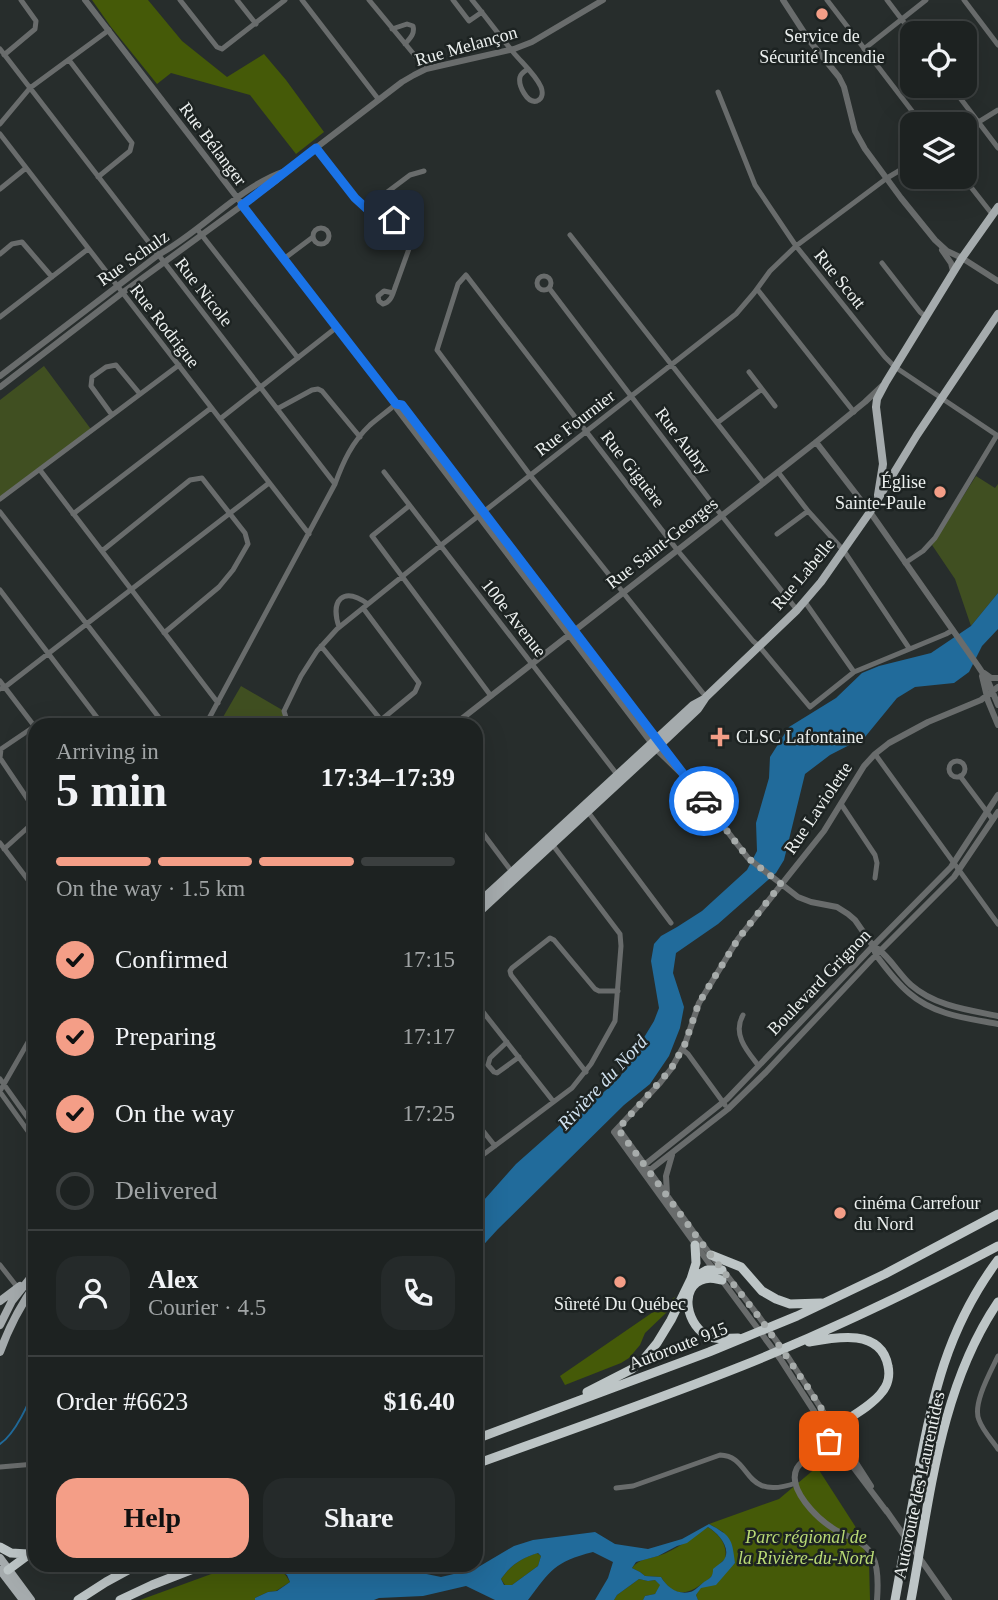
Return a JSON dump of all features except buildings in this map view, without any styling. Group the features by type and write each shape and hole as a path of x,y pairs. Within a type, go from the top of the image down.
{"highway":[{"name":"Autoroute 915","path":"483,1436 747,1337 826,1303 998,1214"},
{"path":"541,1415 640,1363 668,1325 691,1279 696,1260 695,1245"},
{"path":"483,1462 793,1345 900,1296 998,1246"},
{"path":"711,1255 741,1267 762,1291 780,1301 797,1304 826,1303"},
{"name":"Autoroute des Laurentides","path":"895,1600 926,1426 939,1377 962,1318 998,1260"},
{"path":"691,1279 702,1272 718,1270"},
{"path":"722,1280 706,1278 694,1286 688,1303 691,1319 699,1330 712,1337 747,1337"},
{"name":"Autoroute des Laurentides","path":"911,1600 948,1410 970,1352 998,1302"},
{"path":"793,1345 832,1337 855,1337 873,1344 885,1357 888,1376 883,1392 833,1434"},
{"path":"0,1547 11,1553 28,1552"},
{"path":"3,1572 28,1554"},
{"path":"79,1600 124,1572"},
{"path":"120,1600 185,1572"}],"main road":[{"name":"Rue Saint-Georges","path":"877,501 883,464 877,399 961,258 995,211"},
{"name":"Rue Labelle","path":"514,875 619,777 698,709 706,697 805,602 844,551 916,435 998,314"},
{"path":"881,452 892,463 901,459"},
{"path":"483,899 514,875"},
{"path":"483,908 514,875"},
{"path":"0,1301 28,1279"},
{"path":"0,1325 12,1301 28,1281"},
{"path":"0,1352 9,1326 28,1294"},
{"path":"0,1558 3,1572 23,1600"},
{"path":"3,1572 31,1600"}],"street":[{"path":"2,52 35,29 36,21 21,0"},
{"name":"Rue Bélanger","path":"85,0 285,258 396,404 397,409 449,472 657,744 748,858 804,900 843,911 855,920 873,946"},
{"path":"180,0 217,47 222,49 285,0"},
{"path":"237,0 256,23"},
{"path":"302,0 379,100"},
{"path":"369,0 426,69"},
{"path":"453,0 469,21 482,12"},
{"path":"472,0 527,69 542,90 539,100 534,102 521,87 520,77 527,69"},
{"name":"Rue Melançon","path":"240,201 276,180 402,82 426,69 532,42 603,0"},
{"path":"783,0 844,86 851,122 865,149 935,240 951,263 953,271"},
{"path":"789,0 799,24"},
{"path":"827,0 913,112"},
{"path":"887,0 902,19"},
{"path":"864,49 926,0"},
{"path":"964,0 998,45"},
{"path":"392,29 407,24 412,26 412,37 405,44"},
{"path":"0,124 30,88 109,30"},
{"name":"Rue Nicole","path":"2,52 335,484"},
{"path":"69,60 132,143 130,151 99,177"},
{"name":"Rue Scott","path":"718,92 755,185 796,246 884,357 997,436"},
{"path":"960,98 998,148"},
{"path":"979,122 998,110"},
{"name":"Rue Rodrigue","path":"0,134 309,534"},
{"path":"316,148 366,208 413,227 415,232 393,293"},
{"path":"0,189 26,168"},
{"name":"Rue Fournier","path":"286,718 284,711 301,676 321,646 339,627 736,314 770,271 796,246 900,170"},
{"path":"366,208 410,174 424,171"},
{"path":"974,189 995,211"},
{"name":"Rue Schulz","path":"0,387 240,201"},
{"path":"199,233 298,358"},
{"name":"Rue Schulz","path":"0,376 158,255 199,233"},
{"path":"570,235 764,484"},
{"path":"285,258 313,237"},
{"path":"935,240 947,251 998,281"},
{"path":"0,254 12,244 22,242 52,277"},
{"path":"0,317 88,249"},
{"path":"882,263 926,317"},
{"name":"Rue Giguère","path":"530,475 437,350 458,284 466,275 678,551 810,707 854,672"},
{"name":"Rue Aubry","path":"549,288 797,610"},
{"path":"757,289 854,411"},
{"path":"220,419 337,327"},
{"path":"34,350 39,357"},
{"path":"113,415 91,386 92,377 106,367 116,365 140,394"},
{"path":"0,499 178,365"},
{"path":"749,372 775,406"},
{"name":"Rue Saint-Georges","path":"463,718 764,484 886,382"},
{"path":"277,409 318,389 360,436"},
{"path":"717,423 762,389"},
{"path":"209,718 309,534 347,456 369,426 396,404"},
{"path":"73,514 211,408"},
{"path":"905,563 923,551 935,538 997,436"},
{"path":"816,442 870,512 958,637 979,668 998,705"},
{"path":"40,470 218,703"},
{"name":"100e Avenue","path":"384,472 619,777"},
{"path":"778,472 844,551 909,648"},
{"path":"530,475 706,697"},
{"path":"102,551 190,481 202,478 245,533 248,544 233,570 219,587 164,633"},
{"path":"2,688 269,483"},
{"path":"410,506 372,536 491,696"},
{"path":"778,534 808,511"},
{"path":"0,512 159,718"},
{"path":"0,590 97,718"},
{"path":"339,627 335,615 341,598 349,595 368,604"},
{"path":"805,602 854,672 953,630"},
{"path":"363,608 419,683 415,692 383,718"},
{"path":"321,646 379,718"},
{"path":"979,668 991,678 998,678"},
{"path":"0,681 2,688 28,718"},
{"path":"992,691 998,725"},
{"name":"Rue Laviolette","path":"644,1170 616,1130 665,1078 682,1049 703,996 738,939 824,831 859,773 875,754 912,730 969,706 992,691"},
{"path":"28,731 1,750 0,758 28,800"},
{"path":"875,754 998,924"},
{"path":"960,776 993,820"},
{"name":"Boulevard Grignon","path":"644,1170 723,1102 954,862 998,795"},
{"path":"841,804 875,855 875,878"},
{"path":"586,809 671,923"},
{"name":"Boulevard Grignon","path":"644,1170 672,1155 729,1109 791,1047 960,870 998,812"},
{"path":"4,849 28,827"},
{"path":"483,833 514,875"},
{"path":"483,1155 572,1088 586,1072 615,1021 620,934 550,842"},
{"path":"0,843 28,880"},
{"path":"586,1072 510,971 551,938 595,989 618,991"},
{"path":"873,946 906,990 926,1005 952,1016 998,1024"},
{"path":"878,953 909,984 939,1003 998,1016"},
{"path":"483,1012 554,1101"},
{"path":"743,1016 740,1021 740,1036 758,1065"},
{"path":"28,1041 2,1082 0,1092 28,1131"},
{"path":"507,1042 490,1058 488,1065 497,1073 519,1057"},
{"path":"682,1049 729,1109"},
{"path":"2,1082 28,1118"},
{"path":"483,1131 495,1146"},
{"path":"667,1194 666,1176 672,1155"},
{"path":"644,1170 667,1194 711,1255 722,1280 758,1322"},
{"path":"644,1170 695,1245 758,1322 949,1600"},
{"path":"0,1265 18,1288"},
{"path":"998,1356 979,1402 977,1415 998,1449"},
{"path":"833,1434 816,1443 809,1456 798,1466 796,1483 800,1496 820,1520 866,1546 871,1553 876,1570 877,1600"},
{"path":"616,1488 633,1486 720,1455 730,1456 758,1485 782,1488 796,1483"},
{"path":"0,1467 28,1465"}],"green space":[{"path":"92,0 148,0 182,41 227,77 264,54 324,132 296,154 250,95 171,73 157,84"},
{"path":"44,366 93,432 0,501 0,400"},
{"path":"976,476 995,488 998,484 998,593 971,626 955,579 932,545"},
{"path":"241,686 284,711 286,718 222,718"},
{"path":"675,1297 667,1312 645,1333 640,1345 629,1358 565,1385 560,1376"},
{"name":"Parc régional de la Rivière-du-Nord","path":"817,1467 855,1526 869,1562 870,1600 698,1600 696,1595 701,1587 735,1563 723,1532 709,1524 779,1499"},
{"path":"708,1527 722,1541 725,1559 711,1577 697,1587 685,1592 675,1591 661,1577 645,1576 632,1568 640,1561 672,1550"},
{"path":"537,1553 541,1556 538,1566 512,1585 505,1585 501,1579 508,1570"},
{"path":"217,1572 282,1572 290,1582 255,1600 140,1600"},
{"path":"639,1579 655,1580 661,1585 655,1594 645,1596 643,1600 614,1600 617,1595"}],"water":[{"name":"Rivière du Nord","path":"998,593 998,629 982,646 969,672 954,683 915,687 897,698 865,737 830,755 805,774 784,860 776,873 718,924 676,953 673,973 684,1007 680,1028 669,1056 650,1084 624,1105 483,1245 483,1201 516,1164 620,1077 654,1021 659,1008 651,961 654,944 661,936 702,911 747,870 757,851 756,823 769,778 770,757 789,727 836,698 862,673 931,653 971,626"},
{"path":"709,1524 729,1539 735,1563 716,1585 701,1588 696,1595 698,1600 643,1600 645,1596 655,1594 660,1585 655,1580 639,1579 614,1600 595,1600 608,1578 613,1562 593,1552 554,1568 528,1600 495,1600 466,1586 423,1596 374,1600 255,1600 290,1582 282,1572 417,1572 441,1577 462,1572 483,1572 483,1564 514,1546 533,1540 595,1532 615,1544 648,1549 682,1539","holes":["708,1527 723,1542 726,1556 713,1569 710,1578 690,1592 677,1591 669,1587 661,1577 645,1576 632,1568 636,1562 687,1543","538,1553 541,1556 538,1566 512,1585 504,1585 501,1579 513,1566"]}],"waterway":[{"path":"0,1444 16,1425 28,1404"}],"way so far":[{"path":"704,801 748,858 781,884 738,939 703,996 685,1044 671,1069 618,1129 788,1357 838,1435 829,1441"}],"place":[{"name":"Service de Sécurité Incendie","path":"822,14"},
{"name":"Église Sainte-Paule","path":"940,492"},
{"name":"CLSC Lafontaine","path":"720,737"},
{"name":"cinéma Carrefour du Nord","path":"840,1213"},
{"name":"Sûreté Du Québec","path":"620,1282"}],"route":[{"path":"394,220 366,208 355,198 316,148 242,205 396,404 402,405 704,801"}]}
